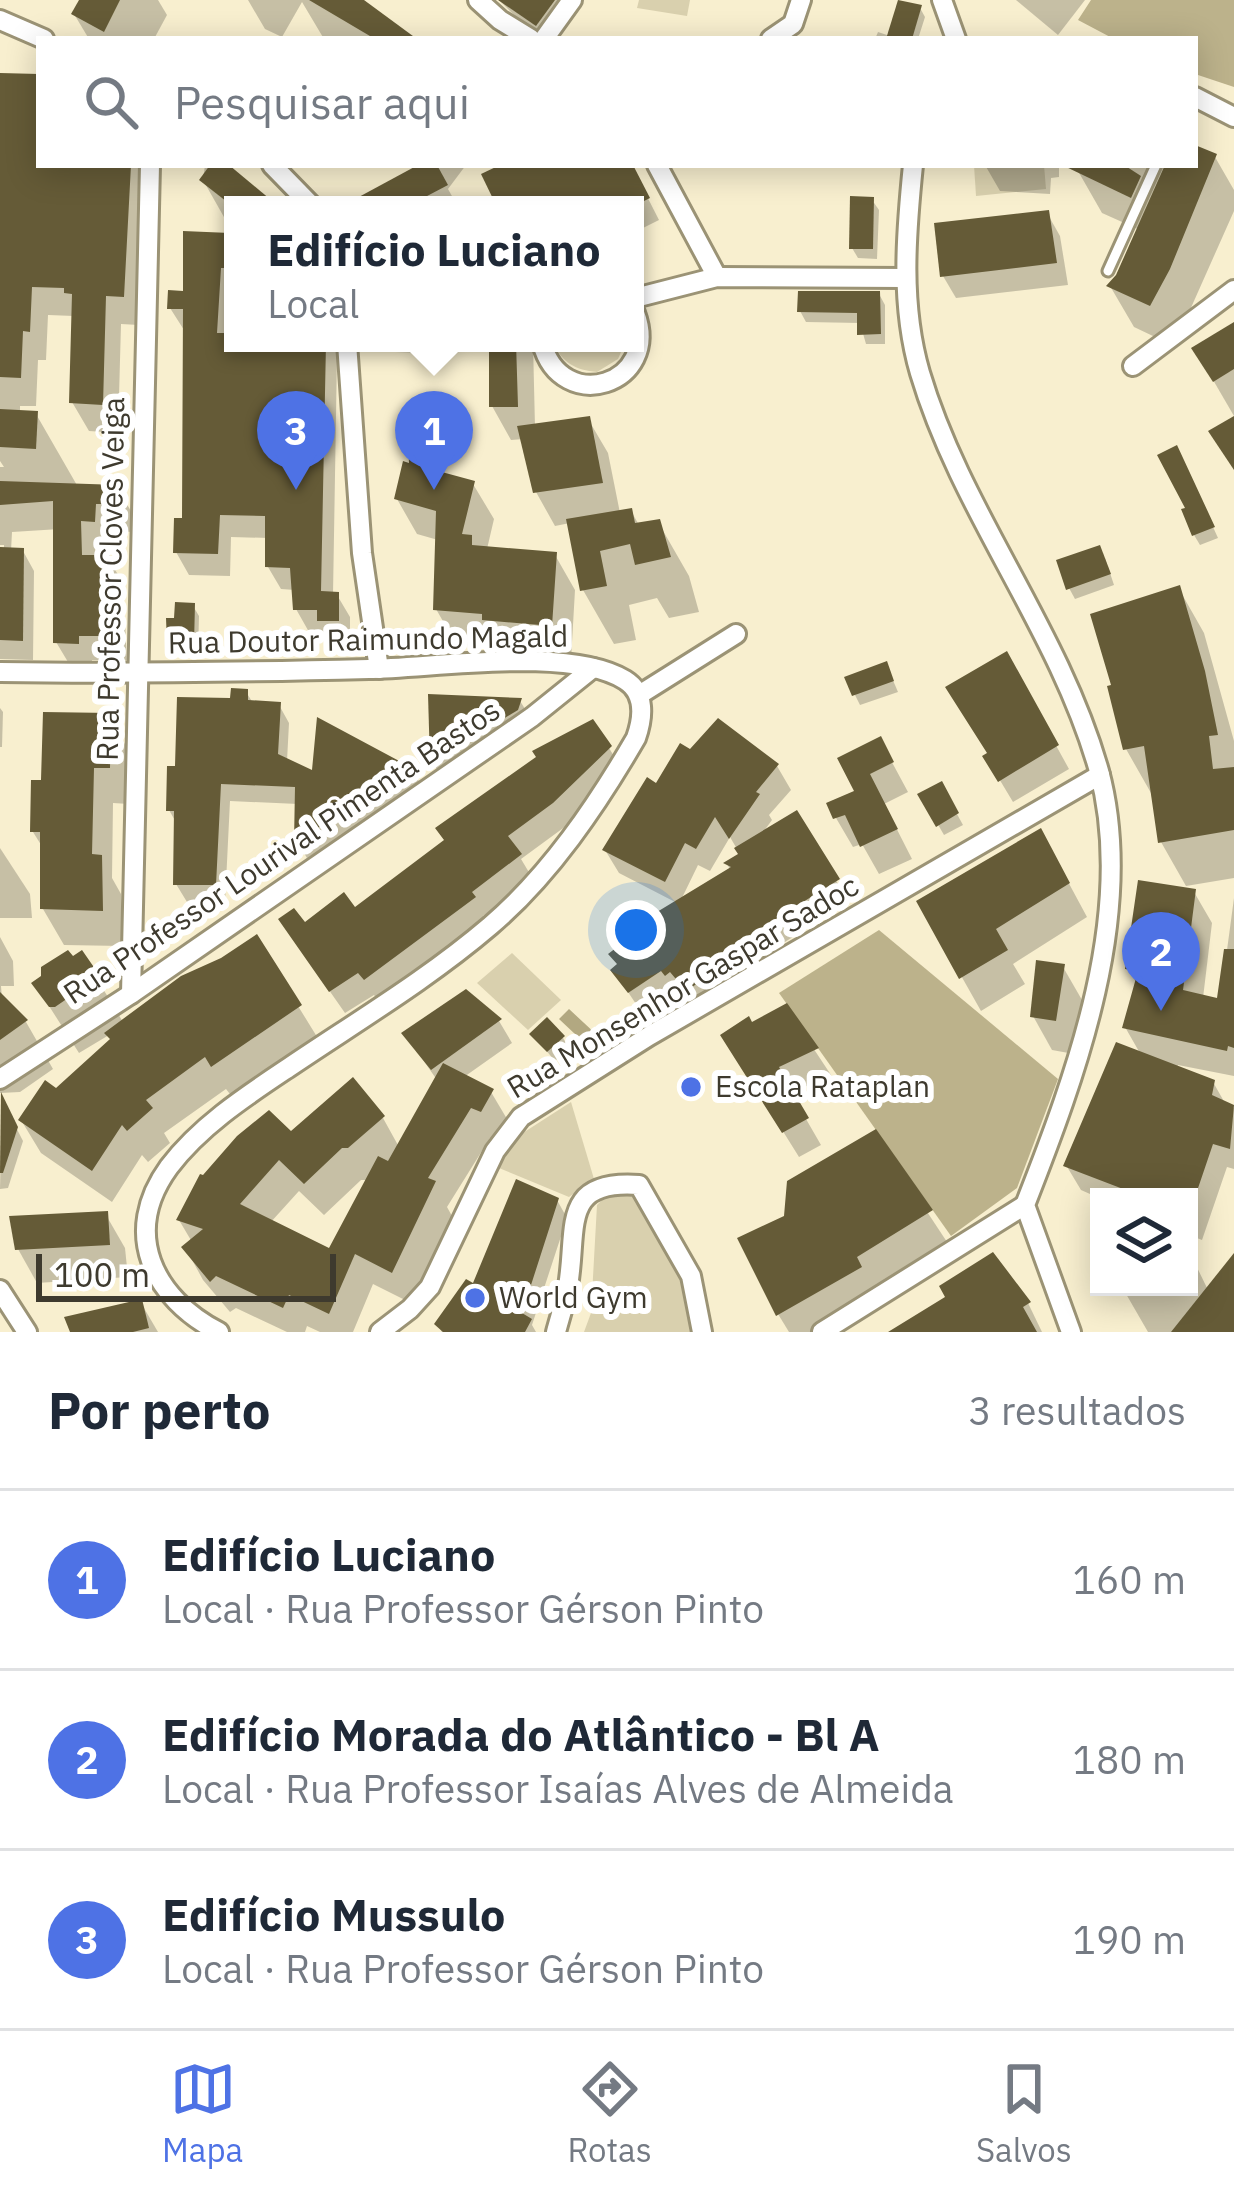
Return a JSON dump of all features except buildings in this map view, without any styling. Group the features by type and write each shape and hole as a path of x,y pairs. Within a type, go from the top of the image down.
{"street":[{"path":"478,0 526,36"},
{"path":"546,36 572,0"},
{"path":"776,36 794,25 801,0"},
{"path":"941,0 955,36"},
{"path":"0,20 37,36"},
{"path":"1198,99 1234,117"},
{"name":"Rua Professor Cloves Veiga","path":"131,994 150,168"},
{"path":"275,168 302,196"},
{"path":"659,168 716,277"},
{"path":"822,1332 1025,1205 1061,1113 1102,964 1108,847 1100,775 1069,685 959,476 919,371 904,278 914,168"},
{"path":"644,296 716,277 904,278"},
{"path":"1133,366 1234,290"},
{"path":"348,352 362,553 379,669"},
{"path":"546,352 555,370 569,380 603,384 619,377 637,352"},
{"path":"639,695 736,634"},
{"name":"Rua Doutor Raimundo Magald","path":"0,672 140,674 525,662 593,668"},
{"path":"219,1332 194,1319 167,1294 149,1261 145,1229 152,1199 167,1169 239,1101 441,964 532,886 572,835 636,738 642,721 639,695 623,678 593,668"},
{"name":"Rua Professor Lourival Pimenta Bastos","path":"0,1079 532,717 593,668"},
{"name":"Rua Monsenhor Gaspar Sadoc","path":"380,1332 410,1310 430,1286 495,1151 521,1117 649,1036 1100,775"},
{"path":"556,1332 568,1287 576,1210 595,1189 614,1183 639,1185 664,1224 692,1276 702,1332"},
{"path":"1025,1205 1071,1332"},
{"path":"0,1290 27,1332"}],"lane":[{"path":"1108,271 1155,168"}],"shaded area":[{"path":"639,0 690,0 687,16 637,8"},
{"path":"1091,0 1234,0 1234,87 1198,75 1198,36 1108,36 1078,20"},
{"path":"974,168 1044,168 1046,189 976,196"},
{"path":"559,352 621,352 597,372 570,364"},
{"path":"879,930 1058,1079 1017,1188 951,1236 779,993"},
{"path":"512,953 561,1000 528,1030 477,983"},
{"path":"569,1009 598,1036 579,1054 569,1044 576,1035 559,1019"},
{"path":"571,1102 594,1179 569,1197 499,1168 515,1138"},
{"path":"620,1191 633,1196 682,1279 692,1332 584,1332 591,1313 597,1205 608,1194"}],"place":[{"name":"Edifício Mussulo","path":"296,490"},
{"name":"Edifício Luciano","path":"434,490"},
{"name":"Edifício Morada do Atlântico - Bl A","path":"1161,1011"},
{"name":"Escola Rataplan","path":"691,1087"},
{"name":"World Gym","path":"475,1298"}]}
